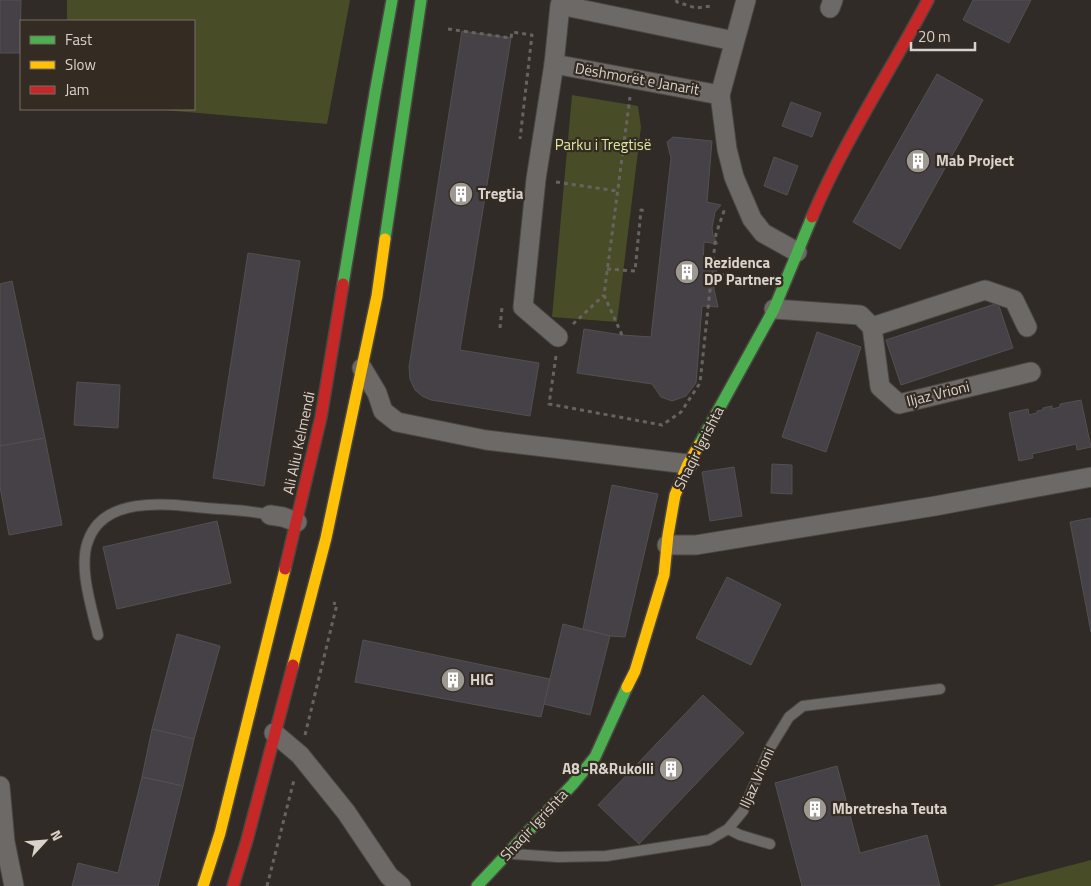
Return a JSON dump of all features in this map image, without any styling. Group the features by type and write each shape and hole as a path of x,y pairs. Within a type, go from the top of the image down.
{"main road":[{"name":"Ali Aliu Kelmendi","path":"202,886 220,833 321,417 392,0"},
{"path":"234,886 324,546 378,296 421,0"},
{"name":"Shaqir Igrishta","path":"477,886 595,758 636,671 664,575 675,495 688,464 774,309 816,208 856,127 928,0"}],"street":[{"name":"Dëshmorët e Janarit","path":"746,0 720,94 727,149 734,177 752,219 763,233 797,252"},
{"name":"Dëshmorët e Janarit","path":"558,338 523,306 536,179 554,64 560,5 734,41"},
{"name":"Dëshmorët e Janarit","path":"554,64 720,94"},
{"path":"774,309 860,315 872,327 985,290 1014,300 1027,327"},
{"name":"Iljaz Vrioni","path":"872,327 880,386 899,404 1030,372"},
{"path":"362,368 377,393 382,412 397,422 486,440 688,464"},
{"path":"667,545 706,544 1091,478"},
{"path":"270,515 297,522"},
{"path":"274,733 300,755 346,812 389,876 401,886"},
{"path":"0,786 5,842 14,886"}],"lane":[{"path":"98,635 84,564 87,542 94,528 102,520 114,512 132,507 175,504 252,511 270,515"},
{"name":"Iljaz Vrioni","path":"507,854 558,857 606,856 709,840 728,829 743,811 777,735 789,717 803,706 940,688"},
{"path":"728,829 740,835 770,844"}],"path":[{"path":"676,0 696,8 712,6"},
{"path":"448,29 511,38 512,32 532,36 520,144"},
{"path":"622,335 604,296 632,79"},
{"path":"549,404 662,425 682,412 700,383 716,234 734,177"},
{"path":"536,179 617,191"},
{"path":"607,269 635,271 641,210 647,211"},
{"path":"712,272 783,285"},
{"path":"500,328 503,299"}],"green space":[{"path":"67,0 350,0 327,124 164,110 195,110 195,20 67,20"},
{"name":"Parku i Tregtisë","path":"572,95 638,106 641,127 617,322 552,317"},
{"path":"1091,860 1091,886 992,886"}],"building":[{"path":"0,0 21,0 20,53 0,53"},
{"path":"973,0 1031,0 1009,43 963,20"},
{"name":"Tregtia","path":"462,31 511,38 460,350 539,363 530,416 431,400 415,390 410,379 409,367"},
{"name":"Mab Project","path":"937,74 983,100 900,249 853,222"},
{"path":"791,102 821,113 812,137 782,126"},
{"name":"Rezidenca DP Partners","path":"673,137 712,141 707,202 721,205 715,212 712,228 713,236 718,244 704,242 703,265 718,267 714,278 714,289 718,307 702,306 696,383 686,396 672,401 661,397 652,384 577,373 584,329 651,337 671,158 667,142"},
{"path":"774,157 798,166 787,195 764,186"},
{"path":"248,253 300,261 264,486 213,478"},
{"path":"12,281 45,438 0,446 0,284"},
{"path":"998,303 1013,348 901,385 886,340"},
{"path":"817,332 861,347 826,452 782,437"},
{"path":"77,382 120,385 118,428 74,425"},
{"path":"1081,400 1091,447 1077,450 1076,444 1032,454 1033,458 1019,461 1009,413 1028,409 1029,415 1043,410 1043,408 1052,406 1052,409 1060,407 1060,404"},
{"path":"45,438 62,525 9,535 0,487 0,446"},
{"path":"772,464 792,465 792,494 771,493"},
{"path":"734,467 742,516 710,521 702,472"},
{"path":"612,485 658,494 625,637 610,636 583,629"},
{"path":"1091,518 1091,632 1070,522"},
{"path":"217,521 231,583 117,609 103,547"},
{"path":"727,577 781,604 751,665 696,638"},
{"path":"563,624 610,636 590,715 544,704"},
{"path":"177,634 220,646 194,739 152,729"},
{"name":"HIG","path":"363,640 550,679 541,717 355,682"},
{"name":"A8 -R&Rukolli","path":"703,695 744,733 639,844 598,805"},
{"path":"152,729 194,739 183,786 142,777"},
{"name":"Mbretresha Teuta","path":"837,766 860,853 927,835 940,886 802,886 775,783"},
{"path":"142,777 183,786 158,886 72,886 78,863 118,873"}],"traffic: fast":[{"path":"343,284 392,0"},
{"path":"385,239 421,0"},
{"path":"699,445 774,309 812,217"},
{"path":"477,886 573,784 595,757 627,687"}],"traffic: slow":[{"path":"293,665 326,538 377,296 385,239"},
{"path":"627,687 635,671 664,575 675,495 688,464 699,445"},
{"path":"203,886 220,833 285,569"}],"traffic: jam":[{"path":"812,217 838,161 928,0"},
{"path":"285,569 321,417 343,284"},
{"path":"233,886 293,665"}],"place":[{"name":"Mab Project","path":"918,161"},
{"name":"Tregtia","path":"461,194"},
{"name":"Rezidenca DP Partners","path":"687,272"},
{"name":"HIG","path":"453,680"},
{"name":"A8 -R&Rukolli","path":"671,769"},
{"name":"Mbretresha Teuta","path":"815,809"}]}
